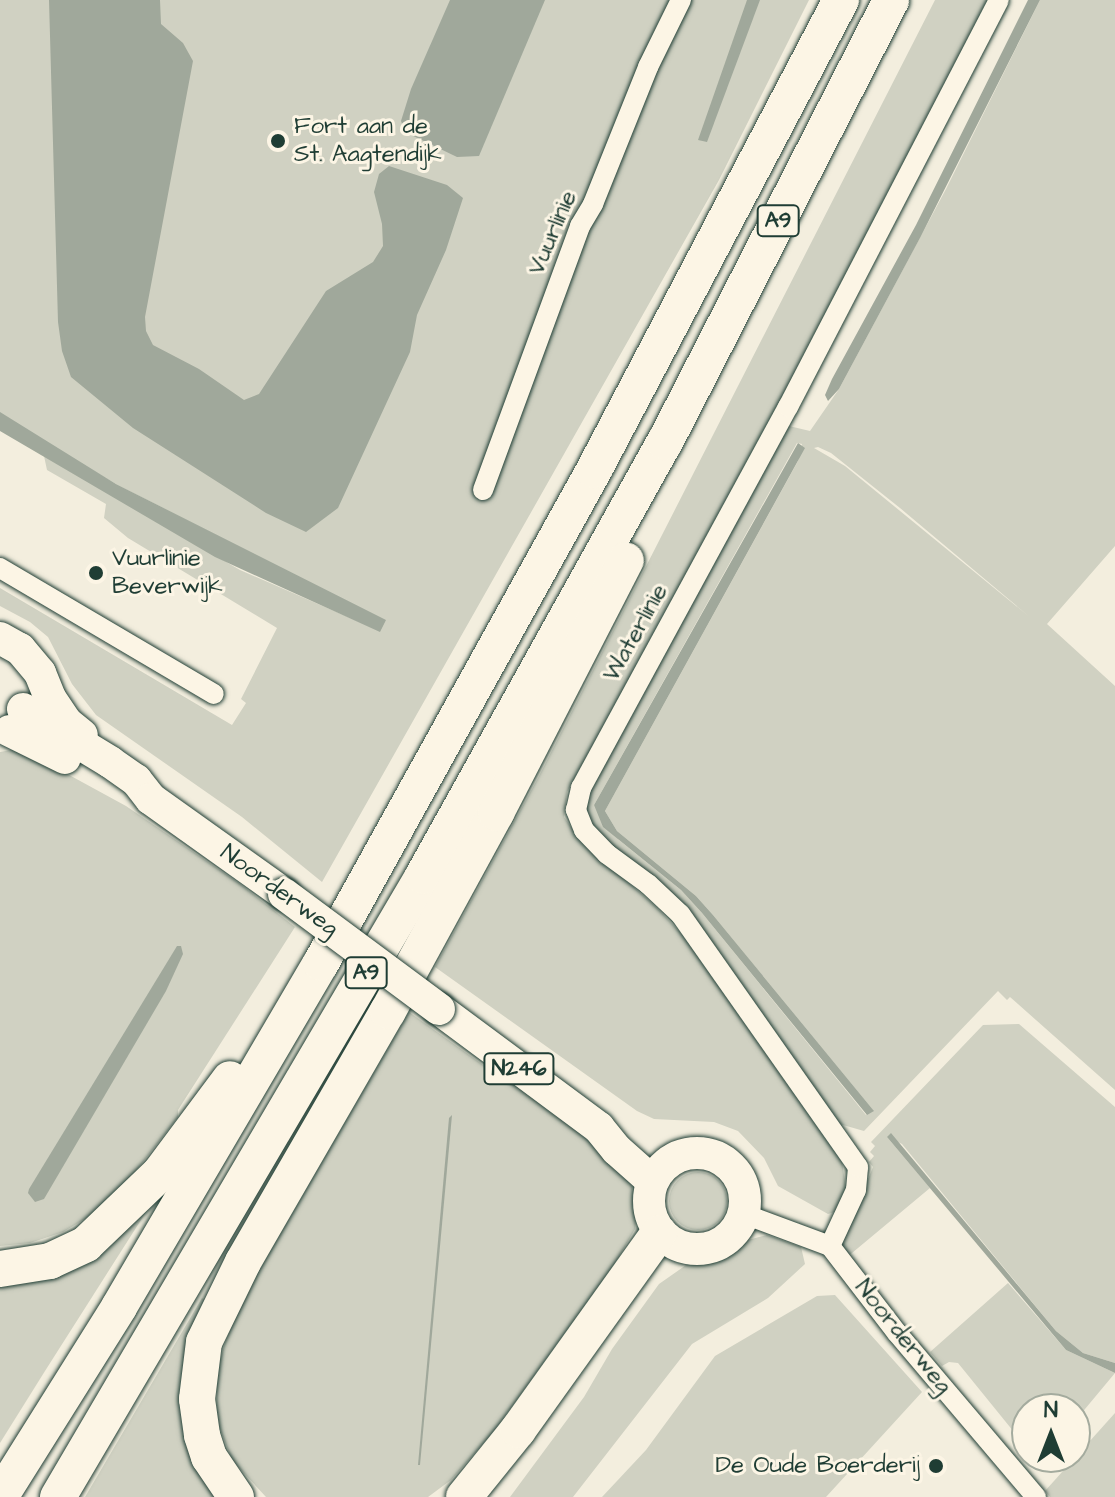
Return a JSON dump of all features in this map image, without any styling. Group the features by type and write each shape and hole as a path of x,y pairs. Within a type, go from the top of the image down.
{"highway":[{"name":"A9","path":"0,1497 119,1307 321,963 594,470 841,0"},
{"name":"A9","path":"58,1497 423,876 665,442 891,0"},
{"name":"A9","path":"236,1497 209,1457 202,1435 197,1399 204,1342 229,1287 388,1011 542,726 634,543 665,442"},
{"name":"A9","path":"0,1269 50,1261 86,1244 140,1196 321,963"},
{"path":"464,1497 669,1239"},
{"path":"492,1497 669,1239"}],"main road":[{"name":"Noorderweg","path":"0,638 20,649 40,673 50,698 67,723 110,762 136,780 151,799"},
{"path":"0,654 20,677 11,726"},
{"name":"Noorderweg","path":"11,726 110,762"},
{"name":"Noorderweg","path":"11,726 122,788 151,799 599,1128 625,1136 660,1171"},
{"path":"701,1152 731,1166 741,1180 746,1197 744,1214 726,1241 711,1248 669,1239 649,1208 660,1171 701,1152"}],"street":[{"name":"Vuurlinie","path":"483,490 580,226 593,204 648,67 681,0"},
{"name":"Waterlinie","path":"830,1246 856,1190 858,1167 680,914 648,884 607,854 584,830 576,810 581,788 788,407 999,0"},
{"path":"0,568 214,694"},
{"path":"744,1214 830,1246"},
{"name":"Noorderweg","path":"830,1246 897,1333 1036,1497"}],"shaded area":[{"path":"0,0 809,0 719,180 322,882 242,817 96,715 72,684 48,637 30,622 0,606 0,588 232,725 246,703 241,699 277,628 128,538 104,518 106,504 47,470 44,456 240,570 380,631 272,564 116,484 0,416"},
{"path":"49,0 160,0 161,24 183,43 193,61 145,317 146,331 153,345 199,369 244,400 259,394 326,291 373,262 383,246 382,224 374,192 379,174 389,166 447,185 463,198 446,250 417,315 410,352 338,508 306,532 266,513 133,428 71,377 62,351 58,322"},
{"path":"450,0 545,0 479,156 457,157 405,132 401,121 411,89"},
{"path":"747,0 760,0 707,142 698,140"},
{"path":"935,0 990,0 750,462 567,792 564,817 581,841 655,906 696,949 842,1162 846,1188 838,1211 828,1214 778,1186 764,1158 738,1131 714,1122 654,1119 637,1111 435,967 538,778"},
{"path":"1028,0 1040,0 920,238 839,389 828,401 825,395 832,379 916,225"},
{"path":"1040,0 1115,0 1115,546 1047,624 1115,686 1115,1090 1010,997 1007,1000 998,991 864,1131 843,1125 837,1128 730,976 590,829 583,791 789,426 810,431 839,389 946,189","holes":["797,443 802,444 798,461 605,811 617,831 696,896 713,915 873,1110 866,1115 702,913 681,890 619,840 594,805","814,448 831,453 900,508 1031,618 845,466"]},
{"path":"0,412 116,484 386,620 380,632 215,557 0,431"},
{"path":"798,443 805,448 605,811 617,831 696,896 713,915 874,1111 867,1115 702,913 681,890 603,827 594,805"},
{"path":"0,752 27,752 126,806 240,884 295,927 178,1110 178,1117 128,1181 93,1214 63,1232 30,1243 0,1246"},
{"path":"177,946 181,946 183,954 166,991 44,1199 35,1202 28,1193 29,1189"},
{"path":"409,1012 497,1075 505,1074 565,1118 630,1178 637,1212 635,1229 614,1265 494,1431 451,1480 428,1497 266,1497 232,1460 217,1421 217,1371 225,1343 241,1302"},
{"path":"1019,1024 1115,1107 1115,1363 1083,1353 1056,1331 902,1144 887,1137 930,1188 846,1258 842,1245 873,1167 869,1162 874,1156 870,1152 875,1146 871,1142 983,1025"},
{"path":"452,1115 420,1465 418,1465 449,1118"},
{"path":"891,1133 1056,1331 1083,1353 1115,1363 1115,1373 1066,1350 887,1137"},
{"path":"698,1172 719,1180 727,1201 719,1222 698,1230 677,1222 669,1201 677,1180"},
{"path":"148,1209 45,1371 0,1443 0,1276"},
{"path":"767,1235 801,1247 805,1264 768,1298 692,1344 573,1497 510,1497 584,1397 612,1349 659,1284 689,1263 718,1258 744,1241"},
{"path":"1008,1283 1066,1350 1115,1373 1091,1402 1091,1393 1011,1393 1011,1428 958,1363 949,1362 942,1366 930,1352"},
{"path":"835,1295 922,1392 826,1497 602,1497 646,1450 715,1356 817,1296"},
{"path":"202,1298 212,1304 199,1332 227,1497 85,1497"},
{"path":"1115,1413 1115,1497 1050,1497 1045,1491 1061,1473 1091,1473 1091,1440"}],"place":[{"name":"Fort aan de St. Aagtendijk","path":"278,141"},
{"name":"Vuurlinie Beverwijk","path":"96,573"},
{"name":"De Oude Boerderij","path":"936,1466"}]}
